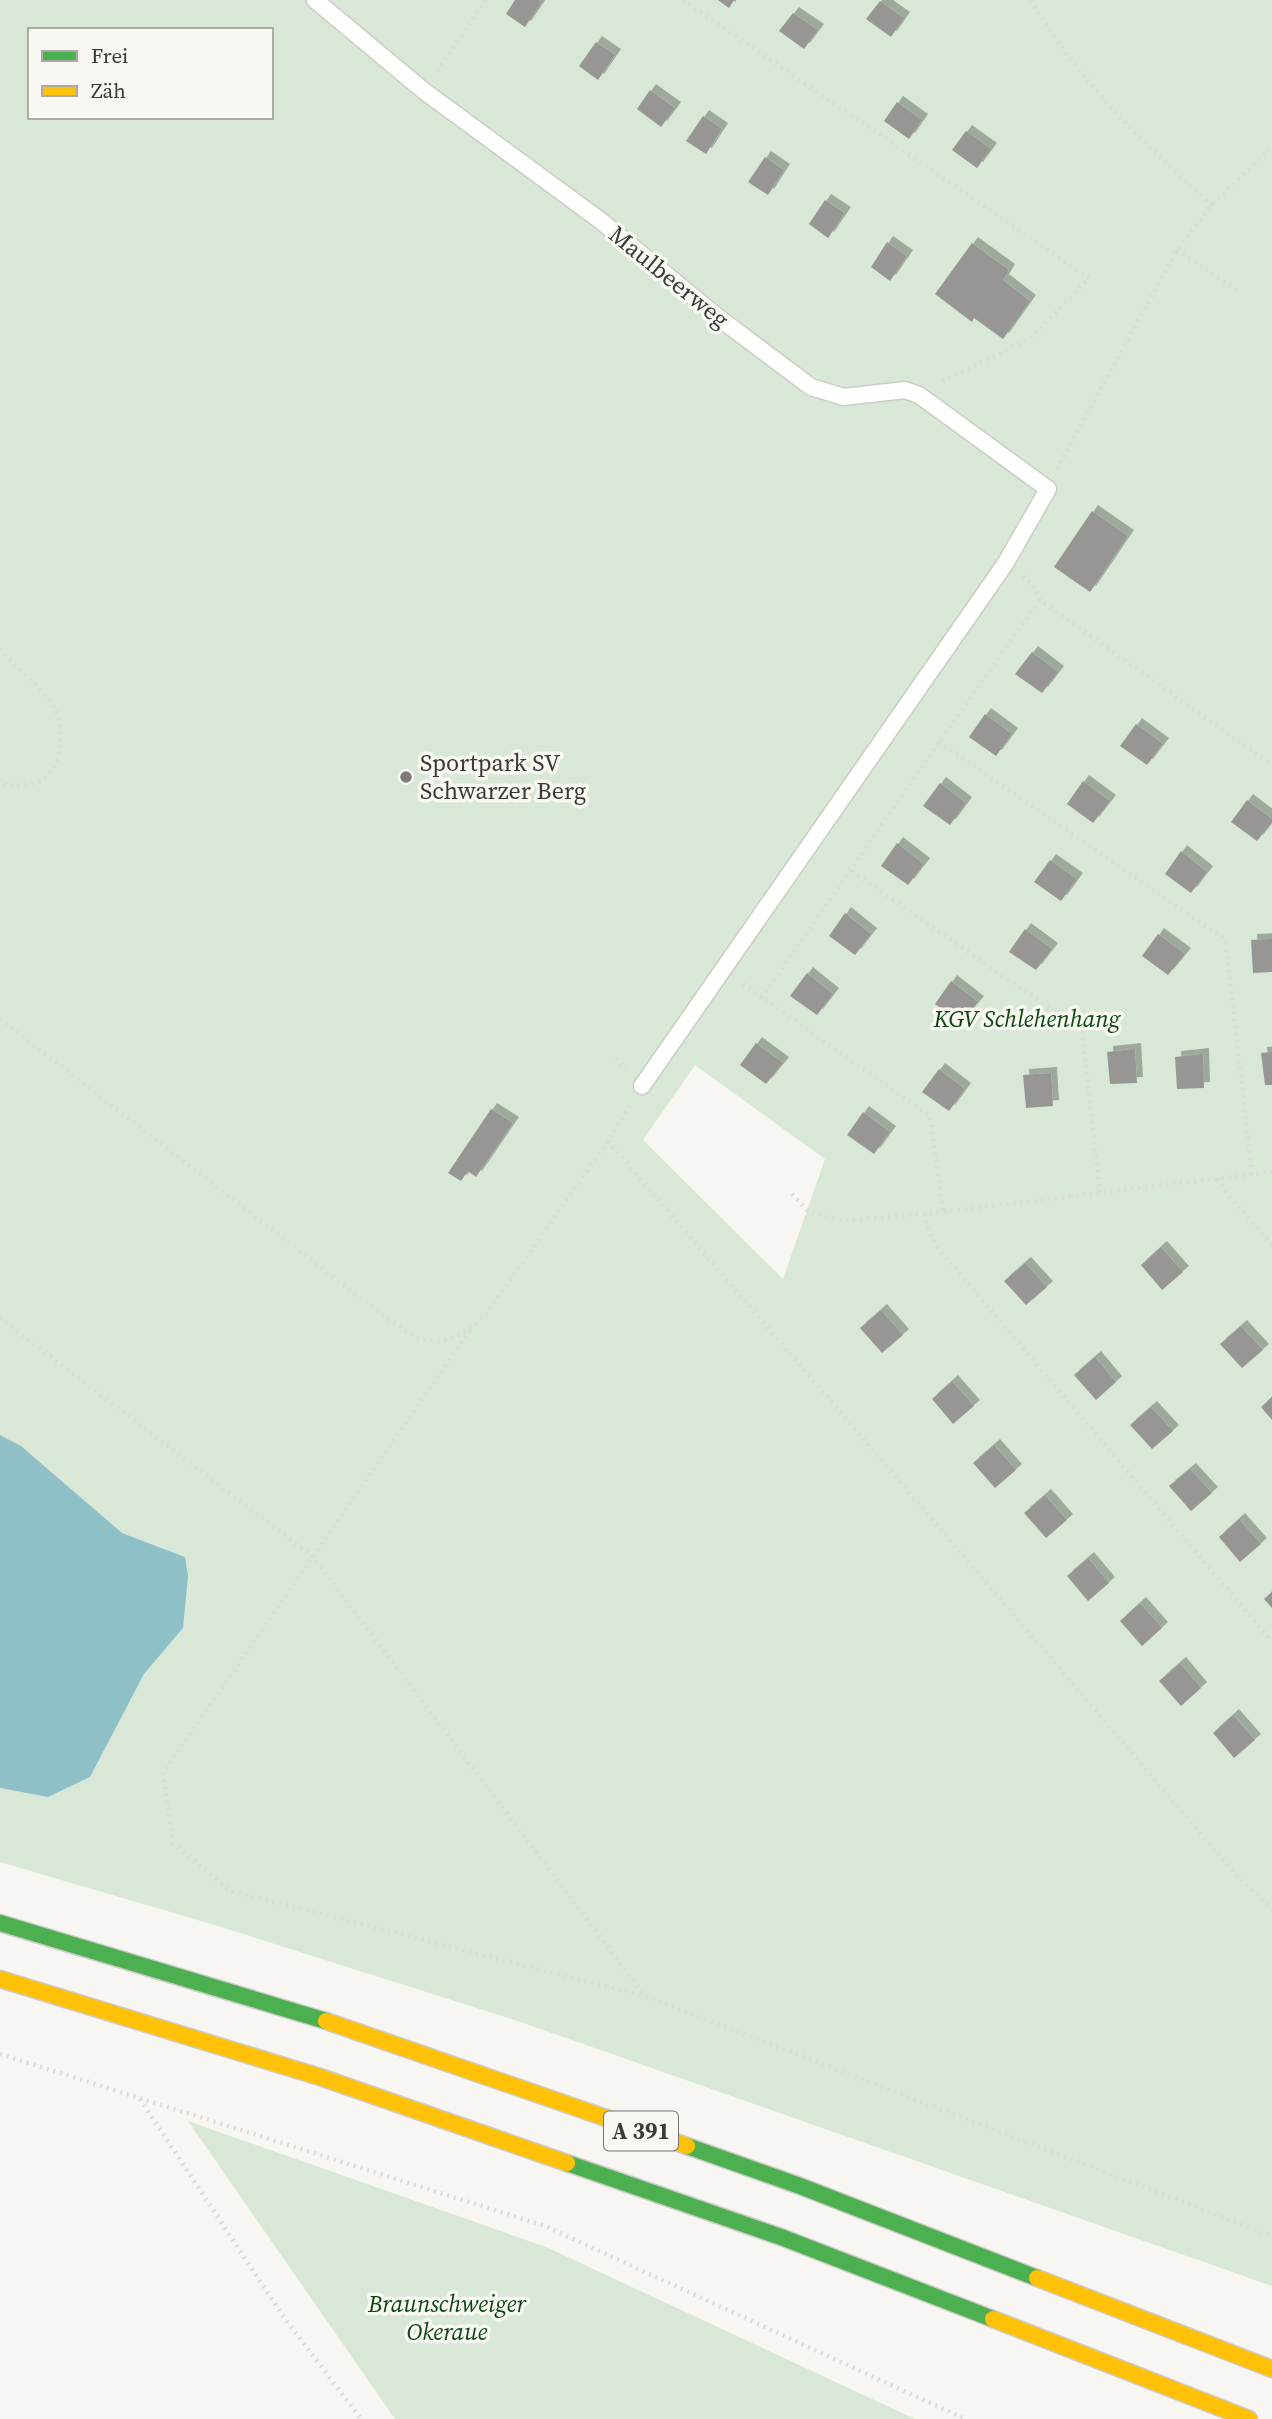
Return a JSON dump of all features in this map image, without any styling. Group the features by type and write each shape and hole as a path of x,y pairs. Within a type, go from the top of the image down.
{"highway":[{"name":"A 391","path":"0,1923 330,2022 800,2186 1272,2369"},
{"name":"A 391","path":"0,1979 320,2077 781,2237 1249,2419"}],"lane":[{"name":"Maulbeerweg","path":"315,0 424,91 594,217 719,318 811,387 844,397 905,390 919,395"},
{"path":"642,1086 1005,564 1048,489 919,395"}],"path":[{"path":"424,91 486,0"},
{"path":"683,0 1089,278 1031,338 955,373 919,395"},
{"path":"1031,0 1048,30 1102,99 1154,153 1212,205"},
{"path":"1048,489 1063,454 1177,250 1212,205 1272,146"},
{"path":"1177,250 1238,291"},
{"path":"1005,564 1030,582 1040,600 1272,765"},
{"path":"762,998 1040,600"},
{"path":"0,649 54,708 61,731 60,749 54,766 42,779 25,785 6,785 0,779"},
{"path":"939,742 1223,938 1227,953 1252,1175"},
{"path":"852,871 1082,1031 1100,1194"},
{"path":"722,971 930,1116 943,1210"},
{"path":"0,1019 390,1321 422,1340 448,1340 470,1330"},
{"path":"642,1086 608,1141 487,1313 470,1330 163,1773 173,1843 230,1891 645,1996 1272,2236"},
{"path":"608,1141 1208,1842 1246,1885 1272,1909"},
{"path":"792,1194 808,1210 842,1221 925,1214 1272,1172"},
{"path":"1219,1178 1224,1189 1272,1245"},
{"path":"925,1214 927,1227 937,1247 1272,1642"},
{"path":"0,1318 313,1557 645,1996"},
{"path":"0,2054 545,2226 965,2419"},
{"path":"139,2098 282,2316 361,2419"}],"green space":[{"name":"KGV Schlehenhang","path":"0,0 1272,0 1272,2286 515,2020 218,1926 0,1862 0,1788 48,1797 90,1777 144,1674 183,1628 185,1557 122,1533 21,1446 0,1435","holes":["695,1065 825,1159 783,1279 643,1140"]},
{"name":"Braunschweiger Okeraue","path":"188,2121 546,2247 915,2419 395,2419"}],"water":[{"path":"0,1435 21,1446 122,1533 185,1557 188,1576 183,1628 144,1674 90,1777 48,1797 0,1788"}],"building":[{"path":"515,0 542,2 525,27 506,14"},
{"path":"718,0 734,0 729,8"},
{"path":"880,1 904,18 891,37 866,19"},
{"path":"793,13 818,30 804,49 779,31"},
{"path":"596,42 615,55 598,80 579,66"},
{"path":"650,90 675,108 661,127 637,109"},
{"path":"897,102 922,120 909,139 884,121"},
{"path":"703,116 722,129 706,154 686,141"},
{"path":"966,131 991,149 977,168 952,150"},
{"path":"765,157 784,170 768,195 748,182"},
{"path":"825,200 845,213 828,238 809,224"},
{"path":"887,242 907,256 890,281 871,267"},
{"path":"972,243 1009,270 1003,280 1030,301 1003,339 974,318 972,322 935,294"},
{"path":"1092,511 1128,536 1090,592 1054,567"},
{"path":"1032,652 1058,672 1042,693 1015,674"},
{"path":"985,714 1012,734 996,756 969,737"},
{"path":"1136,724 1163,744 1147,765 1120,746"},
{"path":"1083,781 1110,801 1093,823 1067,804"},
{"path":"940,783 966,803 950,825 923,806"},
{"path":"1247,800 1272,819 1257,841 1231,822"},
{"path":"897,843 924,864 908,885 881,866"},
{"path":"1181,851 1207,872 1191,893 1165,874"},
{"path":"1050,860 1077,879 1061,901 1034,882"},
{"path":"845,913 871,934 855,955 829,936"},
{"path":"1025,929 1052,949 1036,970 1009,952"},
{"path":"1158,934 1185,954 1168,975 1142,956"},
{"path":"1272,939 1272,972 1253,973 1251,940"},
{"path":"807,973 833,994 817,1015 790,996"},
{"path":"951,981 978,1002 961,1023 935,1004"},
{"path":"756,1043 783,1063 766,1084 740,1065"},
{"path":"1135,1049 1137,1083 1110,1084 1107,1052"},
{"path":"1272,1052 1272,1085 1265,1085 1261,1053"},
{"path":"1203,1054 1204,1088 1177,1089 1175,1057"},
{"path":"939,1069 965,1089 949,1111 922,1092"},
{"path":"1051,1073 1053,1106 1026,1108 1023,1075"},
{"path":"491,1109 513,1123 476,1177 468,1171 461,1181 448,1173"},
{"path":"863,1112 890,1132 874,1154 847,1135"},
{"path":"1161,1247 1183,1272 1162,1290 1141,1265"},
{"path":"1025,1263 1047,1287 1026,1305 1004,1281"},
{"path":"881,1310 903,1335 882,1353 860,1328"},
{"path":"1241,1326 1263,1350 1242,1368 1220,1344"},
{"path":"1095,1357 1116,1382 1096,1400 1074,1375"},
{"path":"952,1381 974,1406 953,1424 932,1399"},
{"path":"1272,1397 1272,1420 1261,1407"},
{"path":"1151,1407 1173,1431 1152,1449 1130,1425"},
{"path":"994,1445 1016,1470 995,1488 973,1463"},
{"path":"1190,1469 1212,1493 1191,1511 1169,1486"},
{"path":"1045,1495 1067,1520 1046,1538 1024,1513"},
{"path":"1239,1519 1261,1544 1240,1562 1219,1537"},
{"path":"1088,1558 1109,1583 1088,1601 1067,1576"},
{"path":"1272,1592 1272,1608 1264,1599"},
{"path":"1140,1603 1162,1628 1142,1646 1120,1621"},
{"path":"1180,1663 1201,1688 1181,1706 1159,1681"},
{"path":"1233,1715 1255,1740 1234,1758 1213,1733"}],"traffic: fast":[{"path":"0,1923 326,2021"},
{"path":"687,2146 800,2186 1037,2278"},
{"path":"567,2163 781,2237 993,2319"}],"traffic: slow":[{"path":"0,1979 320,2077 567,2163"},
{"path":"326,2021 687,2146"},
{"path":"1037,2278 1272,2369"},
{"path":"993,2319 1249,2419"}],"place":[{"name":"Sportpark SV Schwarzer Berg","path":"406,777"}]}
